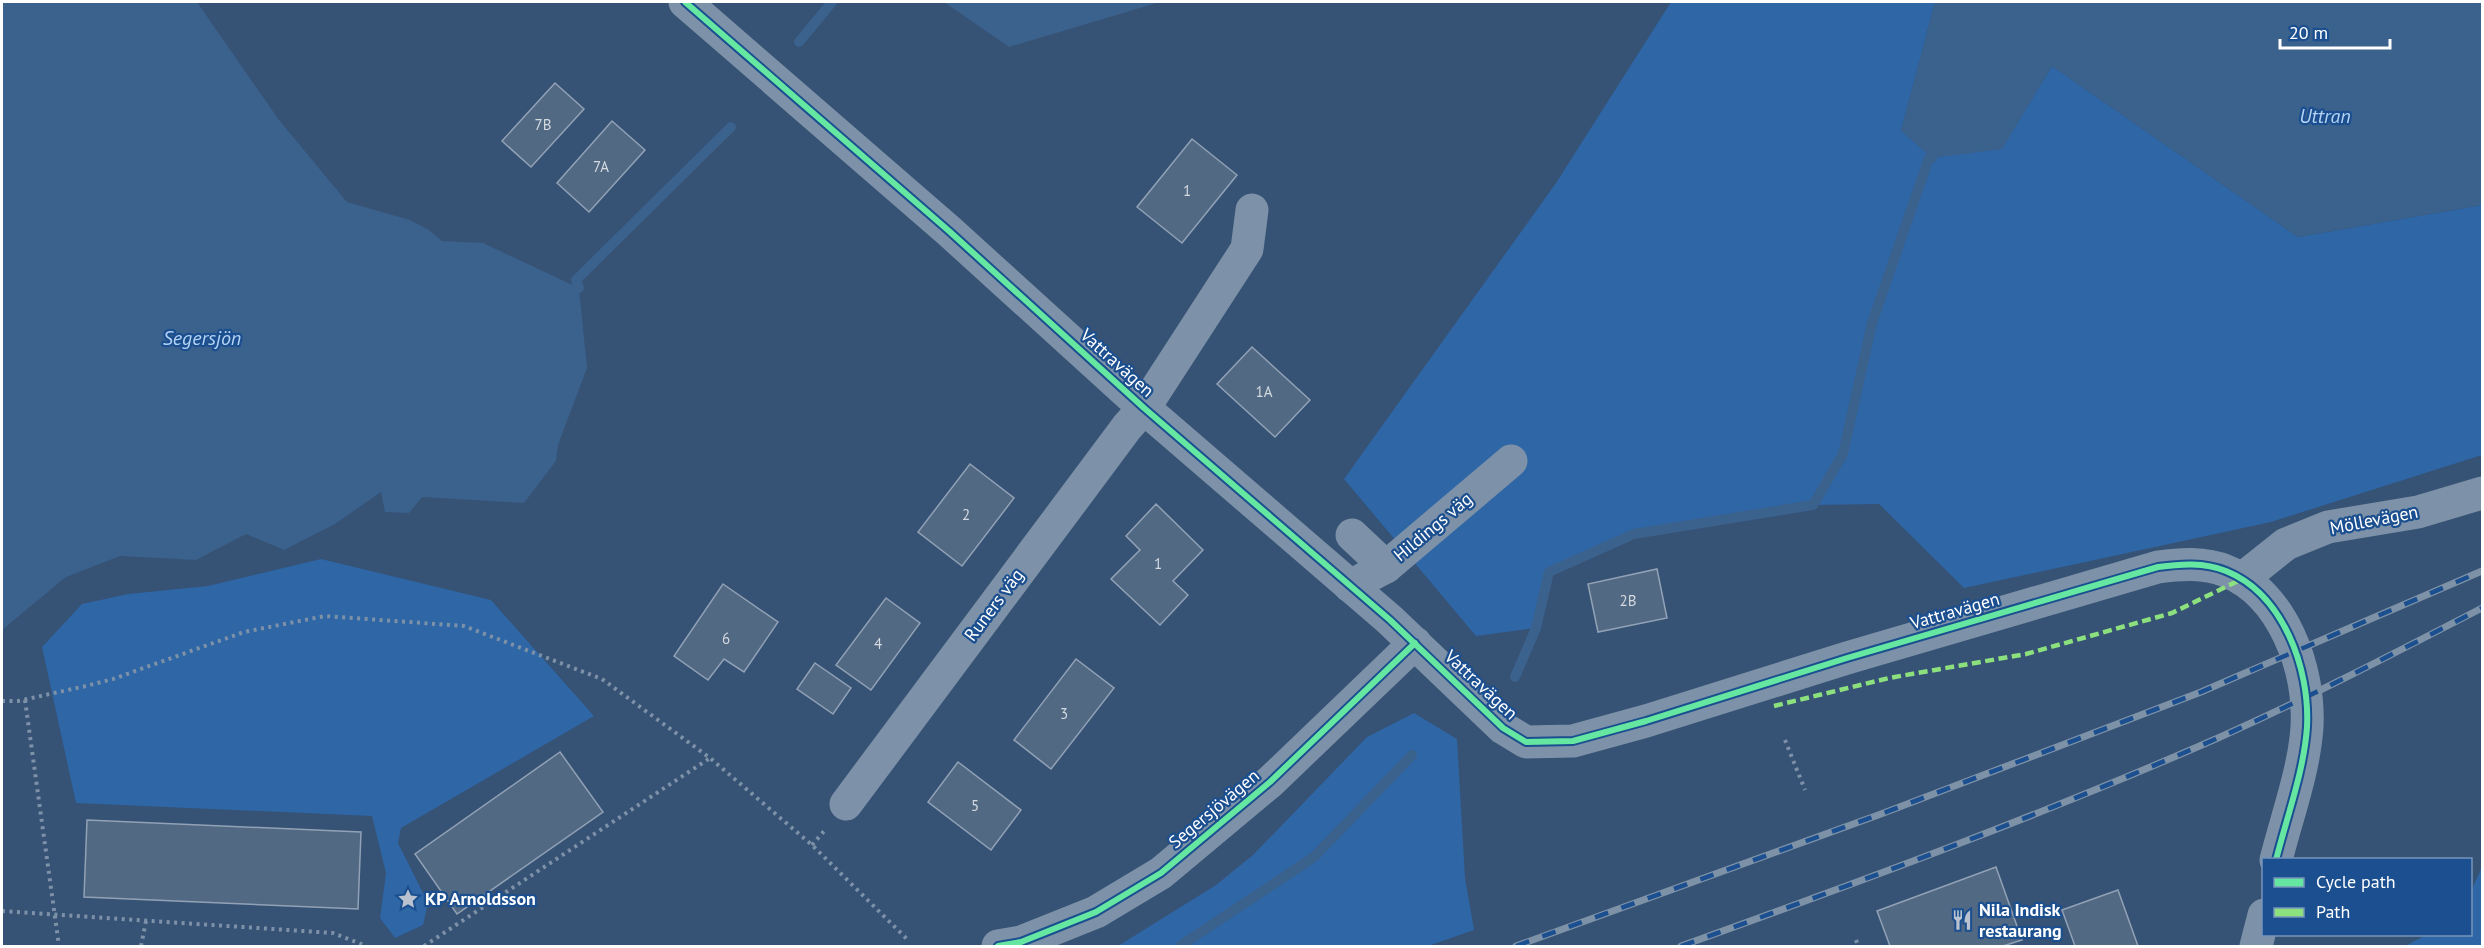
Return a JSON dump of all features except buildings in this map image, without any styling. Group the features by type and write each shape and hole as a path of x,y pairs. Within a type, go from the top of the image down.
{"street":[{"name":"Vattravägen","path":"685,2 949,231 1144,408 1415,643 1503,728 1518,738 1526,742 1573,741 2158,567 2181,564 2206,566 2225,570 2242,579 2272,605 2295,652 2306,697 2307,725 2304,753 2277,858"},
{"name":"Runers väg","path":"846,804 1120,436 1144,408 1246,249 1252,210"},
{"name":"Hildings väg","path":"1350,586 1386,567 1511,461"},
{"name":"Möllevägen","path":"2242,579 2286,544 2328,527 2418,512 2482,493"},
{"path":"1352,535 1386,567"},
{"name":"Segersjövägen","path":"998,946 1021,942 1096,912 1161,873 1270,782 1415,643"},
{"path":"2256,946 2262,923"}],"path":[{"path":"2,701 25,700 113,679 244,632 325,616 464,626 602,679 710,758 812,845 908,940"},
{"path":"25,700 58,946"},
{"path":"1785,740 1806,789"},
{"path":"424,946 710,758"},
{"path":"2,911 333,933 366,946"},
{"path":"141,946 146,921"},
{"path":"1856,940 1858,946"}],"shaded area":[{"path":"1671,2 1935,2 1901,131 2002,148 2052,66 2298,237 2482,205 2482,455 2271,522 1964,588 1879,504 1813,505 1634,534 1549,572 1536,628 1476,636 1344,479 1556,183"},
{"path":"321,559 491,600 594,716 401,828 398,843 428,903 423,925 395,938 380,918 386,873 372,816 76,803 42,647 82,604 128,594 208,586"},
{"path":"1414,713 1457,739 1465,878 1474,930 1428,946 1118,946 1216,885 1253,855 1367,737"},
{"path":"2482,867 2482,946 2405,946 2424,936 2472,936 2472,889"}],"water":[{"name":"Segersjön","path":"2,2 197,2 279,120 347,202 410,220 429,230 442,241 483,243 579,288 587,368 558,445 556,461 524,503 422,497 409,513 385,512 381,492 335,524 284,550 246,534 196,560 120,556 66,577 2,630"},
{"path":"944,2 1160,2 1009,47"},
{"name":"Uttran","path":"1935,2 2482,2 2482,205 2298,237 2052,66 2002,149 1932,158 1901,131"}],"waterway":[{"path":"799,42 832,2"},
{"path":"579,288 576,280 731,127"},
{"path":"1515,677 1536,628 1549,572 1634,534 1813,505 1843,454 1872,323 1929,158 1932,158"},
{"path":"1180,946 1314,857 1412,755"}],"railway":[{"path":"1516,946 1881,814 2201,692 2482,571"},
{"path":"1681,946 1951,846 2152,766 2285,707 2482,608"}],"marked path":[{"path":"1774,706 1889,678 2026,654 2172,613 2242,579"}],"cycle path":[{"path":"685,2 949,231 1144,408 1390,620 1503,728 1526,742 1573,741 1646,721 1847,658 2158,567 2209,566 2226,571 2246,582 2263,597 2289,636 2304,681 2307,704 2305,744 2299,777 2277,858"},
{"path":"998,946 1021,942 1096,912 1161,873 1270,782 1415,643"}],"place":[{"name":"KP Arnoldsson","path":"408,899"},
{"name":"Nila Indisk restaurang","path":"1962,920"}]}
